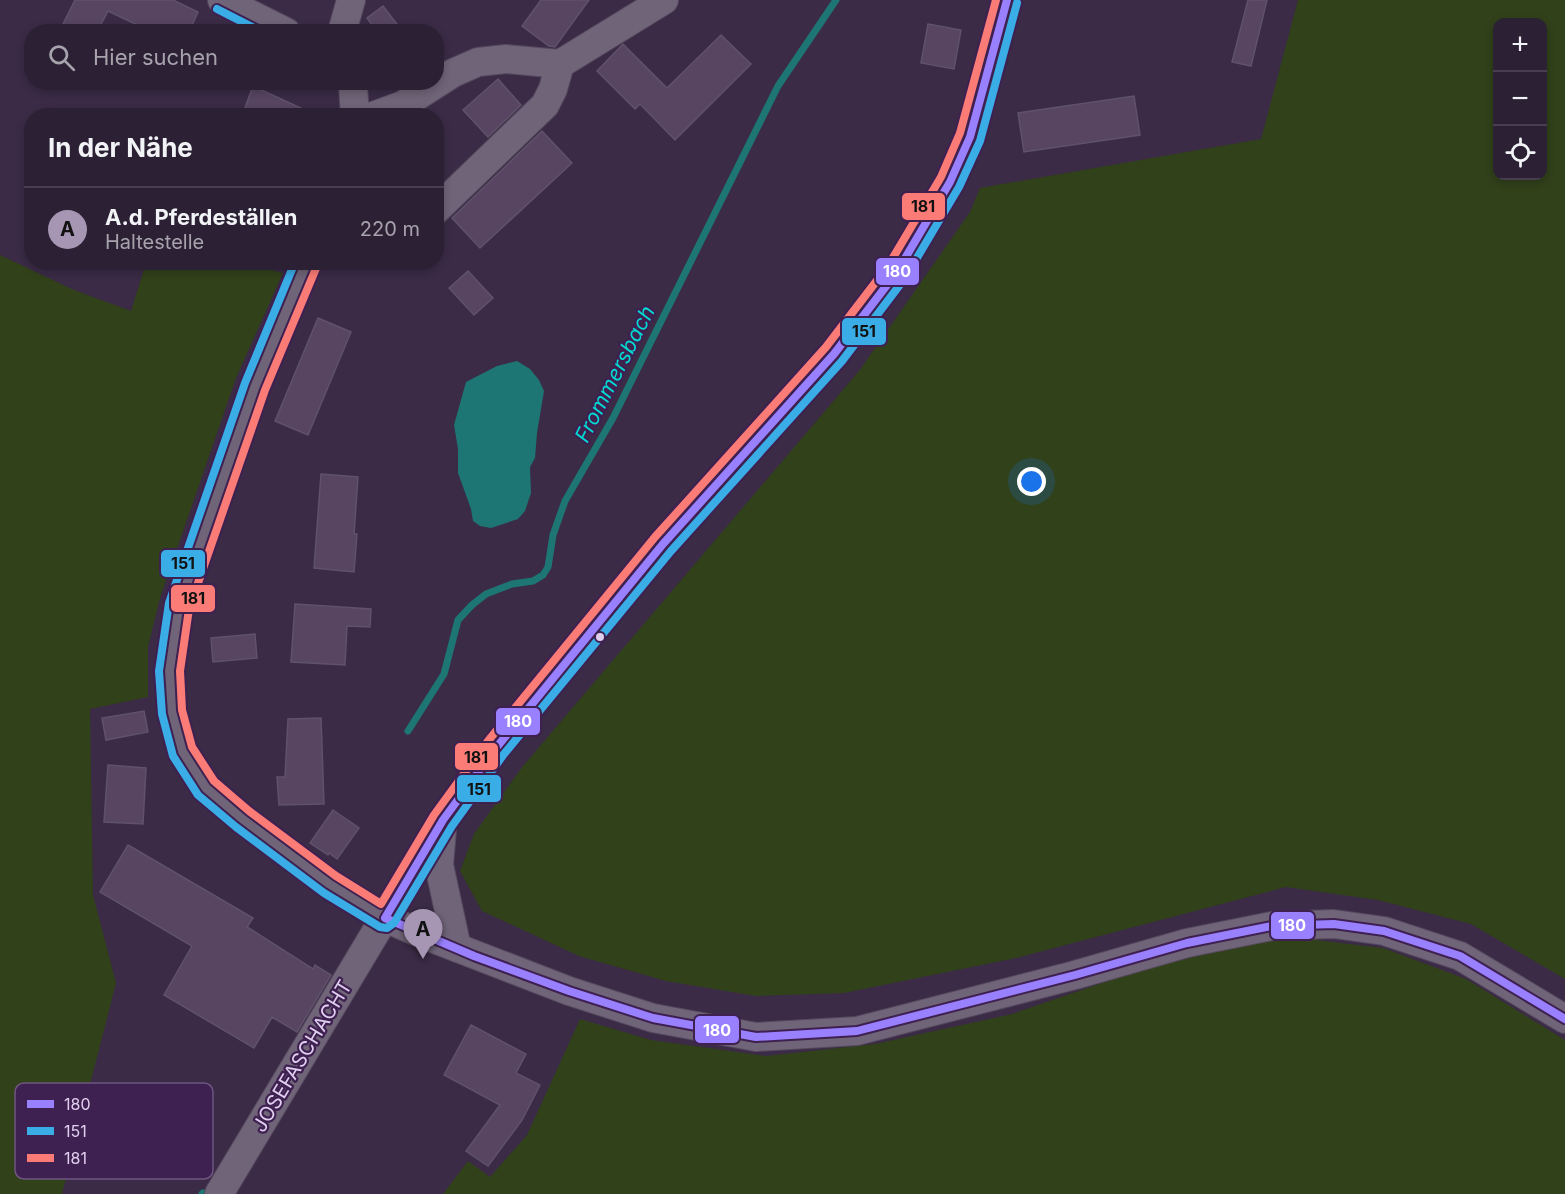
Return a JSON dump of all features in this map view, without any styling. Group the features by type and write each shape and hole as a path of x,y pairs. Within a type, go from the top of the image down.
{"street":[{"path":"222,0 270,24"},
{"path":"344,24 351,0"},
{"path":"444,79 478,62 506,59 560,64 664,0"},
{"name":"JOSEFASCHACHT","path":"219,1194 443,820 496,748 663,544 834,354 897,272 951,182 970,137 1007,0"},
{"path":"444,202 545,105 553,89 560,64"},
{"path":"353,90 354,108"},
{"path":"395,108 426,90"},
{"path":"304,270 255,386 179,606 169,671 172,712 182,751 206,788 242,819 321,878 385,918 569,991 653,1018 756,1037 857,1031 1187,944 1272,926 1334,924 1384,931 1460,956 1565,1019"},
{"path":"443,820 439,865 457,948"}],"shaded area":[{"path":"1298,0 1565,0 1565,979 1471,924 1378,900 1286,887 1016,958 844,993 756,996 666,981 579,956 482,911 460,871 474,834 523,766 859,371 970,212 980,188 1261,139"},
{"path":"0,255 24,266 24,270 32,270 74,290 131,311 144,270 271,270 283,273 236,378 160,598 148,647 148,697 90,709 93,895 116,983 90,1083 15,1083 15,1179 66,1179 62,1194 0,1194"},
{"path":"517,361 530,369 544,391 535,458 530,467 531,493 525,511 518,519 491,528 480,526 473,521 458,473 458,449 454,425 466,382 497,366"},
{"path":"1307,939 1383,948 1466,979 1565,1040 1565,1194 443,1194 468,1161 490,1177 527,1135 580,1019 651,1040 766,1056 875,1044 1012,1014 1166,961 1258,942"}],"building":[{"path":"75,0 173,0 198,12 193,24 135,24 108,11 101,24 63,24"},
{"path":"541,0 589,0 555,47 549,46 522,26"},
{"path":"1248,0 1267,0 1251,66 1232,62"},
{"path":"383,6 397,24 371,24 367,18"},
{"path":"928,24 961,30 954,69 921,63"},
{"path":"721,35 751,64 675,140 640,104 635,109 597,71 623,44 667,88"},
{"path":"498,79 521,105 488,137 463,110"},
{"path":"252,90 262,90 301,108 245,108"},
{"path":"1134,96 1140,135 1024,152 1018,113"},
{"path":"542,131 572,163 480,248 452,218"},
{"path":"468,271 493,298 474,315 449,288"},
{"path":"318,318 351,332 308,435 275,421"},
{"path":"321,474 358,477 354,572 314,568"},
{"path":"295,604 371,609 370,627 347,626 345,665 291,662"},
{"path":"255,634 257,658 213,662 211,638"},
{"path":"144,711 148,732 106,740 102,718"},
{"path":"321,718 324,804 279,805 277,777 285,777 288,719"},
{"path":"108,765 146,768 143,824 104,822"},
{"path":"333,810 359,828 337,859 310,843"},
{"path":"128,845 253,918 247,927 313,969 315,965 331,975 297,1032 272,1017 254,1048 164,995 192,946 100,892"},
{"path":"471,1025 526,1054 516,1073 540,1085 522,1120 488,1166 466,1151 500,1105 444,1075"}],"waterway":[{"name":"Frommersbach","path":"408,731 444,674 458,620 486,594 512,584 533,581 543,575 548,567 553,535 565,501 613,418 778,86 836,0"}],"transit line":[{"name":"181","path":"315,270 265,390 189,609 180,671 182,710 192,747 214,781 249,811 336,876 381,904 434,815 488,741 655,537 826,347 888,266 941,177 960,133 996,0"},
{"name":"180","path":"1007,0 970,137 950,182 897,272 834,354 663,544 496,748 443,820 385,918 474,956 569,991 653,1018 756,1037 857,1031 1075,975 1187,943 1272,926 1334,924 1384,931 1460,956 1565,1019"},
{"name":"151","path":"292,270 245,383 169,603 159,671 162,714 173,756 198,795 236,827 324,893 380,927 387,928 394,923 452,826 504,754 671,551 842,361 905,278 959,187 980,141 1017,3"},
{"name":"151","path":"217,9 246,24"}],"place":[{"name":"A.d. Pferdeställen","path":"423,959"}]}
